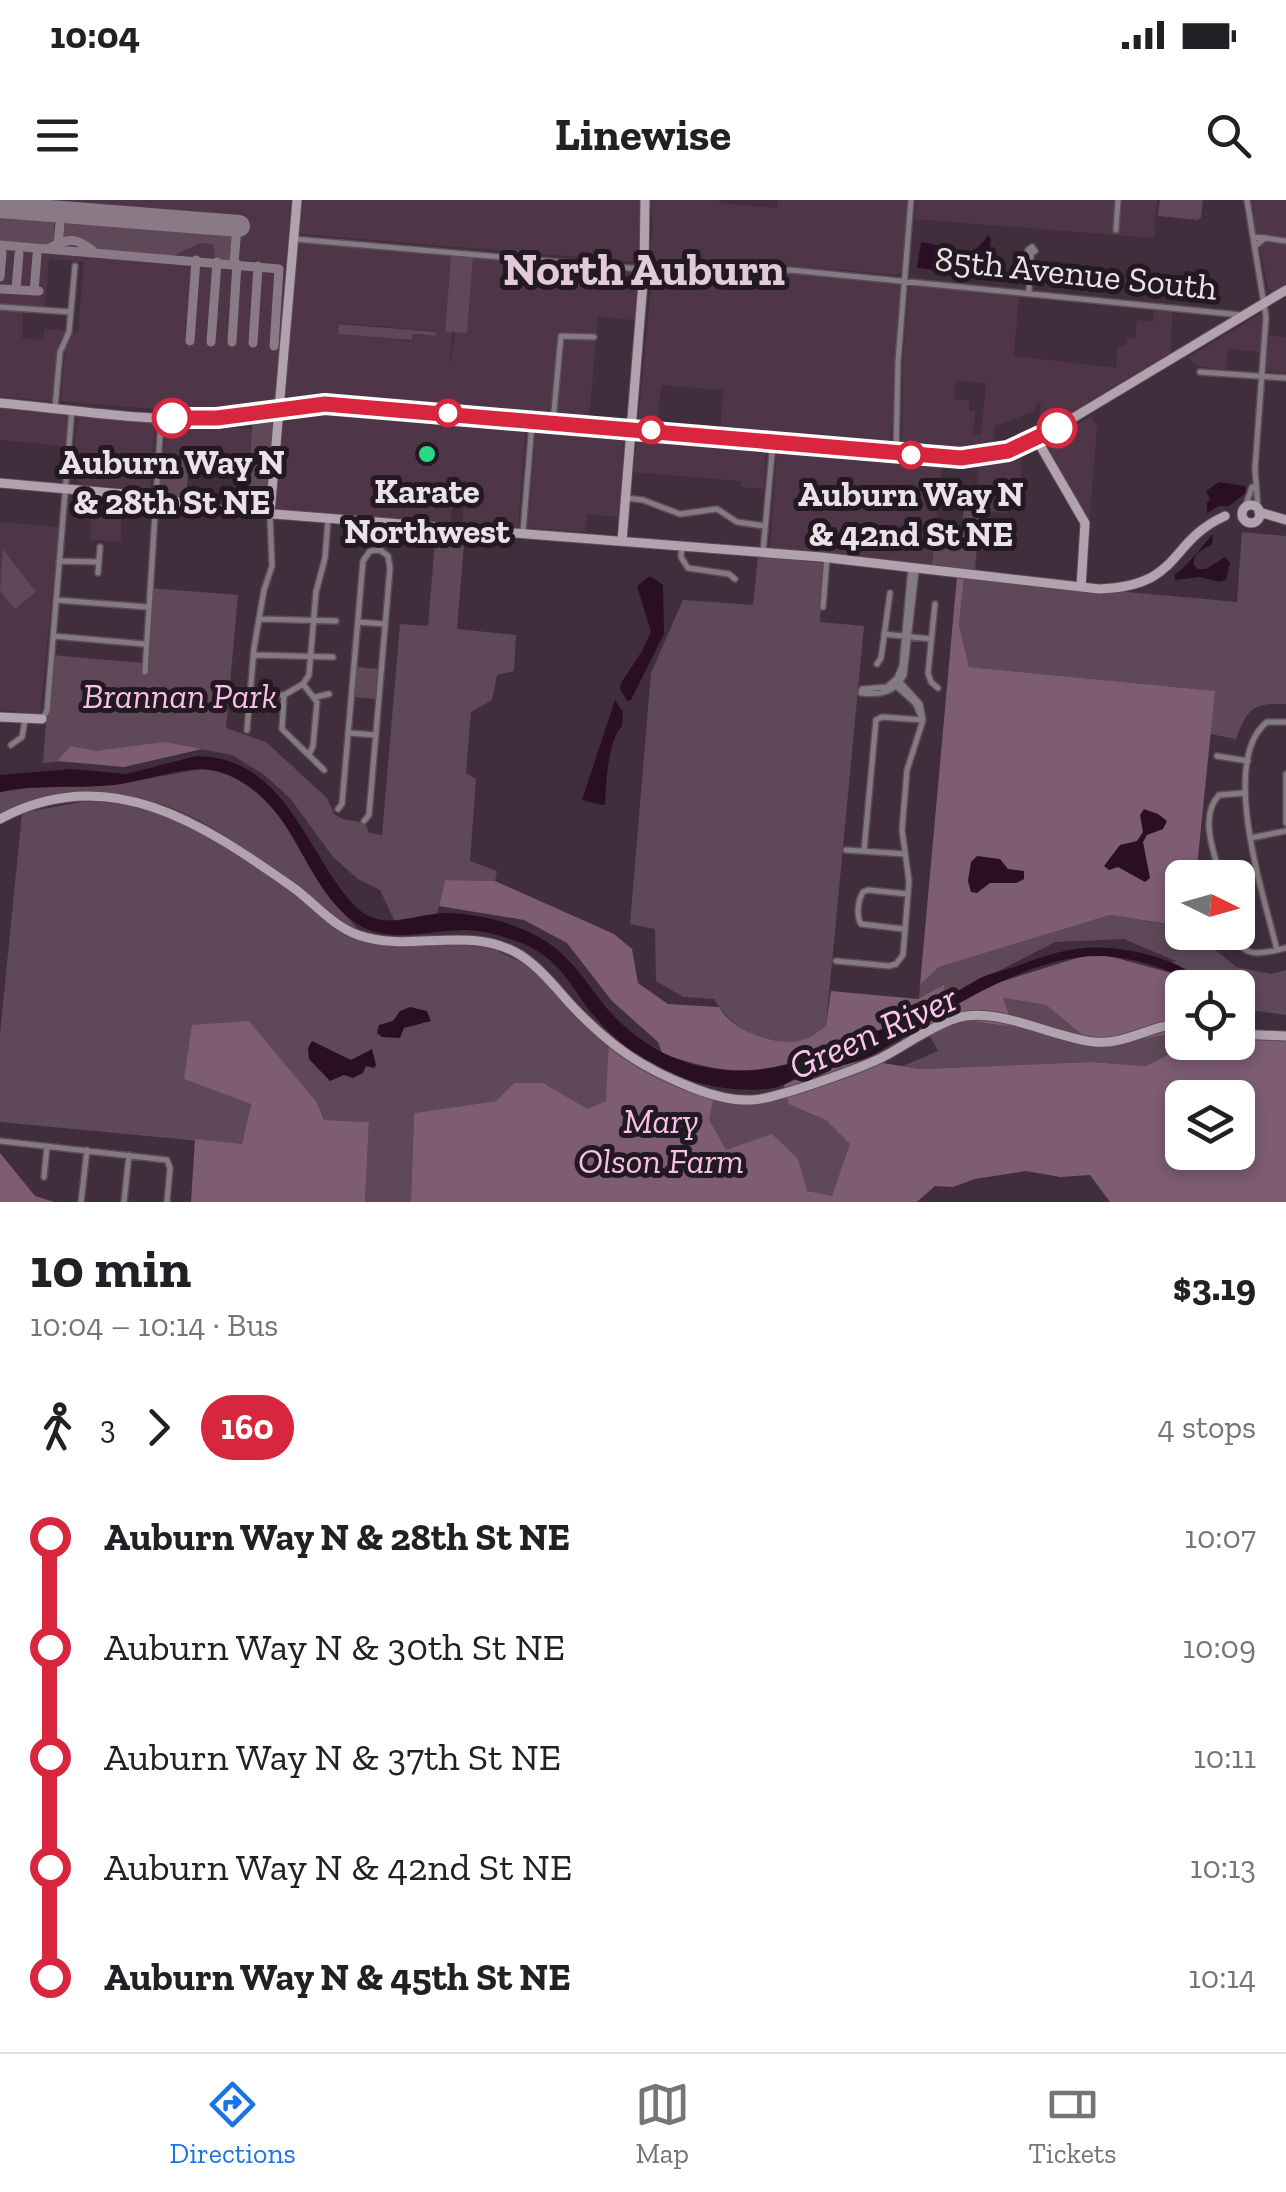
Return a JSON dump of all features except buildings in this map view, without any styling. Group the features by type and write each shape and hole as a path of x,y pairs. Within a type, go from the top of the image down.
{"street":[{"path":"247,730 253,655 272,566 270,514 297,200"},
{"path":"622,541 646,200"},
{"path":"896,453 911,200"},
{"path":"1116,230 1118,200"},
{"path":"1247,200 1265,303 1255,470 1244,511 1249,523 1258,514 1255,470"},
{"path":"1253,237 1286,240"},
{"path":"1255,246 1265,238"},
{"name":"85th Avenue South","path":"294,239 732,277 790,270 1244,316"},
{"path":"1029,292 1031,254"},
{"path":"55,408 60,352 69,336 76,266"},
{"path":"0,403 217,418 325,404 961,458 1008,451 1034,441 1286,290"},
{"path":"0,307 71,312"},
{"path":"553,422 563,335 594,338"},
{"path":"1140,379 1190,348"},
{"path":"1200,372 1286,378"},
{"path":"0,717 42,719 46,711 72,409"},
{"path":"145,672 161,417"},
{"path":"522,533 532,420"},
{"path":"1034,441 1079,521 1078,587"},
{"path":"763,552 772,442"},
{"path":"1242,476 1254,478"},
{"path":"0,482 156,497 206,508 328,520 763,552 1078,587 1125,588 1147,581 1162,573 1198,534 1224,516 1251,505 1258,514 1284,520"},
{"path":"626,498 680,514 717,509 738,522 765,526"},
{"path":"250,693 284,695 308,677 328,520"},
{"path":"378,550 380,522"},
{"path":"682,546 681,558 688,568 735,578"},
{"path":"98,573 100,547"},
{"path":"338,810 342,804 362,561 367,553 378,550 387,553 390,563 369,815 364,821"},
{"path":"824,607 827,558"},
{"path":"59,561 99,562"},
{"path":"897,683 878,690 862,689 861,694 884,693 897,683 906,670 914,567"},
{"path":"878,664 890,593"},
{"path":"56,600 147,607"},
{"path":"935,604 928,676 938,688"},
{"path":"260,619 336,622"},
{"path":"357,622 385,624"},
{"path":"884,634 931,638"},
{"path":"53,636 144,644"},
{"path":"253,655 332,656"},
{"path":"836,962 889,966 899,961 908,894 902,830 907,770 923,720 915,703 897,683"},
{"path":"303,684 315,697 313,744 308,756"},
{"path":"315,697 330,694"},
{"path":"284,695 282,730 324,770"},
{"path":"864,851 876,724 880,717 923,720"},
{"path":"11,745 22,737 25,719"},
{"path":"1277,950 1250,838 1244,793 1255,735 1271,721 1286,722"},
{"path":"348,732 376,735"},
{"path":"1216,756 1248,761"},
{"path":"1250,838 1286,827 1286,774"},
{"path":"1216,860 1212,803 1223,793 1244,793"},
{"path":"0,818 22,808 72,798 122,799 160,808 208,831 358,935 388,941 471,940 517,953 634,1062 714,1096 751,1100 875,1060 959,1017 1024,1023 1077,1039 1103,1042 1123,1041 1165,1026"},
{"path":"846,850 905,854"},
{"path":"905,929 859,922 862,894 868,890 908,894"},
{"path":"1245,950 1249,953 1286,948"},
{"path":"1255,1035 1286,1036"},
{"path":"0,1141 168,1160 167,1202"},
{"path":"44,1176 47,1146"},
{"path":"82,1201 87,1150"},
{"path":"124,1202 129,1154"}],"shaded area":[{"path":"0,200 291,200 275,400 190,412 61,401 65,349 78,331 84,262 49,259 45,307 0,303"},
{"path":"301,200 641,200 639,262 302,234"},
{"path":"650,200 719,200 777,208 778,200 908,200 902,271 898,275 781,265 725,271 649,262 653,227"},
{"path":"916,200 1157,200 1154,238 915,219"},
{"path":"1245,200 1286,200 1286,284 1273,291 1268,288 1260,250 1254,248"},
{"path":"988,235 991,240 985,275 917,268 921,242 966,252 981,245"},
{"path":"297,245 451,255 445,331 452,332 449,369 455,333 467,332 473,257 638,272 635,320 598,317 589,420 556,414 562,341 557,341 550,416 289,397 285,392","holes":["339,323 436,331 437,336 413,335 412,341 338,334"]},
{"path":"793,273 900,285 889,445 720,430 723,390 661,385 657,425 638,423 652,276 731,280"},
{"path":"913,284 1019,294 1014,356 1116,368 1118,346 1126,346 1127,338 1135,338 1137,320 1153,322 1154,310 1172,312 1171,352 1038,432 1041,404 1036,403 1035,411 995,426 993,448 950,451 902,446 909,287","holes":["955,381 986,383 981,435 973,434 975,411 969,411 969,400 954,399"]},
{"path":"0,310 23,312 22,338 43,340 44,329 66,331 58,346 52,401 0,397"},
{"path":"1262,313 1261,352 1228,349 1226,370 1197,366 1189,357"},
{"path":"1269,336 1286,337 1286,373 1265,371"},
{"path":"0,408 68,413 65,446 0,440"},
{"path":"308,409 526,425 518,527 462,523 466,481 454,480 451,522 279,511 276,507 283,415"},
{"path":"78,415 155,423 150,490 83,484 77,480 72,468"},
{"path":"1091,416 1097,427 1089,528 1081,506 1044,446"},
{"path":"166,422 252,429 249,466 163,459"},
{"path":"536,427 624,434 619,517 587,514 585,532 528,528"},
{"path":"638,435 766,446 764,489 741,487 741,481 633,472"},
{"path":"777,447 942,462 932,565 770,549"},
{"path":"1022,452 1020,493 1009,492 1007,513 976,511 979,461"},
{"path":"1219,482 1245,486 1246,493 1229,506 1219,506 1207,513 1210,499 1206,491"},
{"path":"92,493 121,496 121,542 90,539"},
{"path":"0,522 59,527 40,714 0,710"},
{"path":"1213,534 1212,544 1196,554 1209,539"},
{"path":"1196,554 1193,564 1198,569 1206,569 1225,557 1230,563 1226,580 1175,580 1175,574"},
{"path":"650,576 663,585 664,634 631,700 627,701 621,683 651,632 637,586"},
{"path":"615,700 623,712 622,726 611,752 602,805 582,800"},
{"path":"196,756 227,760 252,772 290,810 336,882 364,913 385,920 467,914 523,929 561,953 608,1010 634,1034 680,1060 715,1069 750,1071 798,1061 901,1022 985,976 1049,955 1108,948 1151,955 1186,970 1166,970 1113,957 1052,963 988,988 855,1062 800,1076 773,1088 723,1088 676,1075 632,1051 596,1018 554,964 531,948 477,931 397,935 359,925 325,892 269,804 233,777 201,769 114,785 0,792 0,775 71,769 126,774"},
{"path":"1144,809 1167,821 1163,829 1147,835 1143,842 1150,878 1145,882 1118,867 1109,870 1104,866 1120,845 1137,841 1143,832 1140,815"},
{"path":"977,856 1000,859 1008,869 1024,871 1024,879 1016,883 990,883 977,893 971,892 971,862"},
{"path":"410,1007 427,1011 431,1021 404,1028 400,1038 377,1033 379,1025 393,1021 400,1011"},
{"path":"312,1041 351,1060 372,1049 376,1065 366,1066 363,1073 353,1078 344,1075 330,1081 309,1059"}],"green space":[{"path":"1160,200 1203,200 1201,217 1198,220 1158,216"},
{"path":"0,213 54,220 55,239 50,245 0,241"},
{"path":"72,220 234,233 231,262 215,257 213,244 200,243 173,256 97,250 82,239 63,237 65,224"},
{"path":"451,255 473,257 467,333 445,332"},
{"path":"339,324 437,332 436,336 413,334 412,340 338,334"},
{"path":"275,414 268,510 246,508 253,417"},
{"path":"163,459 189,461 186,500 160,492"},
{"path":"964,509 980,511 975,570 932,565 936,524 962,526"},
{"name":"Brannan Park","path":"436,530 465,532 457,629 516,635 514,671 497,675 492,700 471,712 466,773 476,779 470,861 497,871 495,881 445,880 437,914 395,922 380,890 358,879 333,857 290,798 263,774 232,755 195,748 43,763 51,655 143,663 149,588 238,595 226,728 266,742 327,798 334,814 365,823 369,833 382,835 400,624 428,626"},
{"path":"1242,532 1286,536 1286,704 1253,709 1236,739 1210,734 1214,691 969,667 959,625 964,577 1237,602"},
{"path":"3,549 36,592 15,609 0,591"},
{"path":"758,557 823,563 820,622 864,626 826,1026 809,1038 793,1042 753,1035 730,1019 714,999 683,997 656,981 655,929 630,924 651,673 683,600 753,605"},
{"path":"957,576 964,577 959,625 969,667 1215,691 1198,860 1165,860 1165,924 1110,915 939,967 920,985"},
{"path":"356,667 379,669 376,699 354,697"},
{"path":"164,742 202,749 124,767 57,761 71,746 96,751"},
{"path":"201,769 229,775 274,810 343,912 362,933 218,831 155,802 104,797 36,803 0,815 0,792 114,785"},
{"name":"Mary Olson Farm","path":"87,801 121,803 159,812 206,834 349,935 491,948 525,964 637,1070 731,1103 752,1104 871,1066 876,1202 596,1202 606,1102 588,1109 543,1083 514,1083 496,1101 414,1113 411,1202 365,1202 369,1122 324,1120 316,1101 249,1021 185,1079 251,1103 242,1145 0,1122 0,1034 22,813"},
{"path":"445,880 495,881 614,934 632,949 638,983 668,1004 719,1007 734,1024 770,1040 805,1039 826,1026 831,991 918,999 944,985 946,998 884,1028 786,1064 741,1070 691,1063 662,1053 658,1042 612,1001 567,943 524,920 439,906"},
{"path":"1110,915 1165,924 1165,950 1216,950 1236,967 1251,970 1187,970 1172,962 1176,961 1124,939 1055,942 946,998 944,986 919,999 920,985 939,967"},
{"path":"1083,956 1109,956 1165,971 1165,1035 1097,1047 1046,1005 1003,998 1013,1027 964,1020 908,1047 901,1036 994,984"},
{"path":"1286,970 1286,1015 1255,1010 1255,971 1271,974"},
{"path":"1002,998 1046,1005 1097,1047 1165,1035 1165,1056 1146,1066 1091,1062 921,1069 903,1066 938,1051 930,1036 964,1020 1012,1027"},
{"path":"249,1021 316,1101 324,1120 369,1122 365,1202 191,1202 195,1139 242,1144 251,1104 184,1079 192,1025"},
{"name":"Mary Olson Farm","path":"1255,1040 1286,1041 1286,1202 1110,1202 1090,1175 1060,1177 1026,1171 975,1179 953,1187 935,1186 917,1202 411,1202 414,1113 496,1101 514,1083 543,1083 588,1109 606,1101 609,1041 671,1079 714,1095 709,1120 726,1150 772,1134 798,1159 807,1191 832,1196 850,1144 826,1120 789,1104 784,1085 803,1076 863,1060 921,1069 1091,1062 1146,1066 1165,1056 1165,1060 1255,1060"},
{"path":"0,1153 35,1196 54,1202 0,1202"}],"taxiway":[{"path":"58,246 61,212"},
{"path":"234,264 237,226"},
{"path":"50,248 73,240 93,251"},
{"path":"0,245 279,269 274,346"},
{"path":"0,277 2,253"},
{"path":"16,289 19,254"},
{"path":"34,291 37,255"},
{"path":"190,341 196,260"},
{"path":"211,342 217,262"},
{"path":"232,342 237,264"},
{"path":"253,343 258,266"},
{"path":"0,289 39,291"}],"runway":[{"path":"0,207 239,226"}],"bus line":[{"name":"160","path":"172,418 217,418 299,404 325,404 961,458 1008,451 1057,428"}],"place":[{"name":"Auburn Way N & 28th St NE","path":"172,418"},
{"name":"Karate Northwest","path":"427,454"},
{"name":"Auburn Way N & 42nd St NE","path":"911,455"}],"district":[{"name":"North Auburn","path":"644,270"}],"water label":[{"name":"Green River","path":"873,1032"}]}
